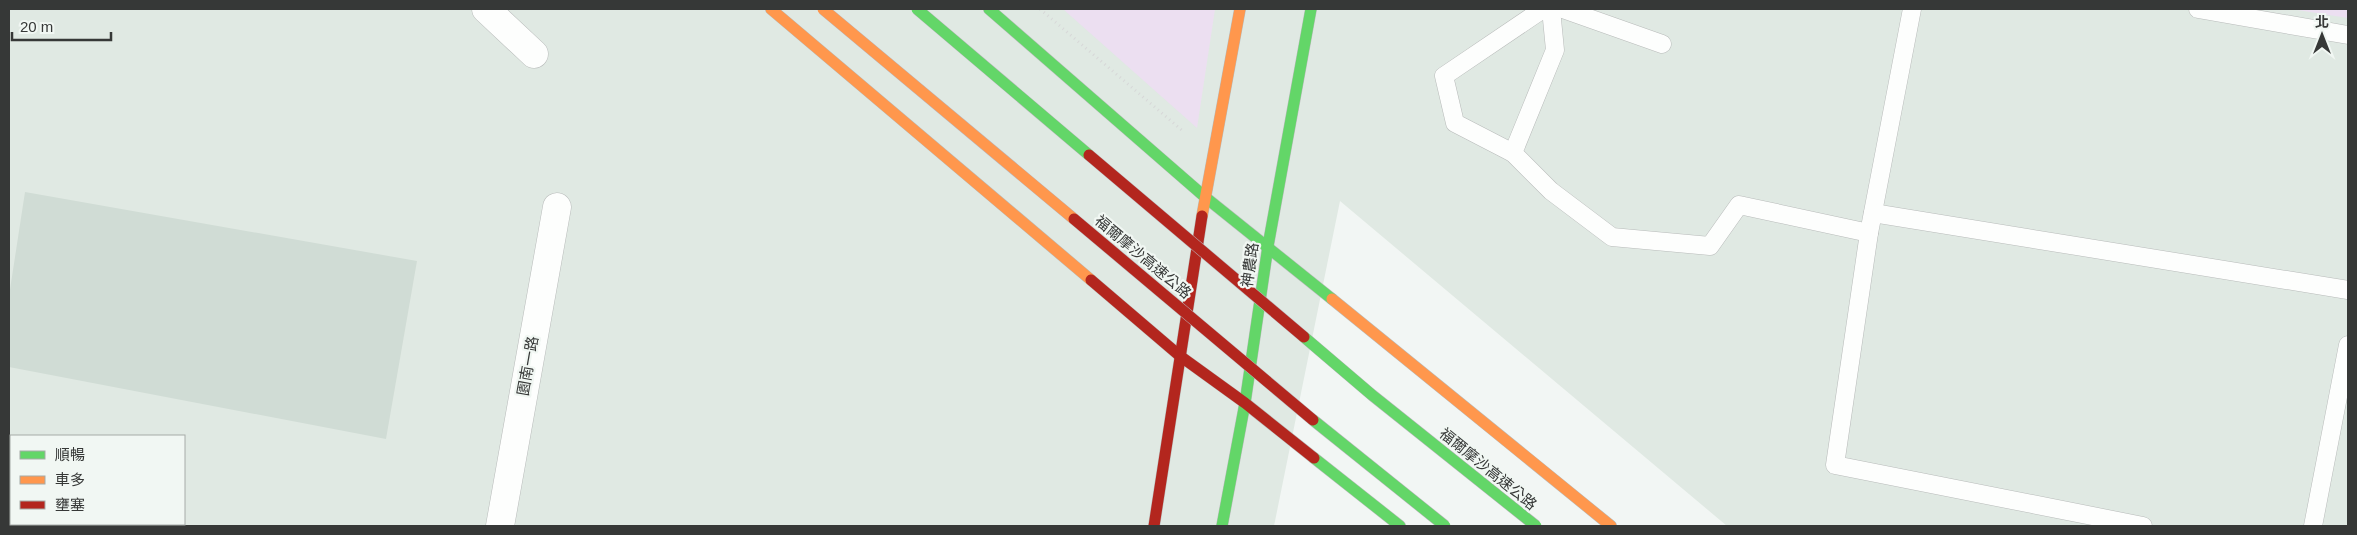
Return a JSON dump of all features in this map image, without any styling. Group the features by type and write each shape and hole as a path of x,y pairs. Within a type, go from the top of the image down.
{"main road":[{"path":"771,9 1180,356 1245,403 1400,526"},
{"name":"福爾摩沙高速公路","path":"823,9 1331,435 1445,526"},
{"name":"福爾摩沙高速公路","path":"917,9 1372,395 1536,526"},
{"path":"989,9 1205,197 1268,246 1611,526"},
{"path":"1154,526 1205,197 1240,9"},
{"name":"神農路","path":"1222,526 1245,403 1268,246 1311,9"}],"street":[{"path":"486,9 534,54"},
{"name":"園南一路","path":"500,526 557,207"}],"lane":[{"path":"1543,9 1444,76 1454,123 1513,153 1551,191 1612,237 1710,246 1739,204 1869,233"},
{"path":"1513,153 1555,50 1551,9"},
{"path":"1563,9 1662,44"},
{"path":"1912,9 1869,233 1835,464 2143,526"},
{"path":"2198,9 2348,35"},
{"path":"1873,213 2348,290"},
{"path":"2313,526 2348,345"}],"shaded area":[{"path":"9,9 2348,9 2348,526 1727,526 1340,201 1274,526 9,526"},
{"path":"1063,9 1215,9 1197,128"},
{"path":"2291,9 2348,9 2348,18"}],"building":[{"path":"25,192 417,261 386,439 9,367 9,296"}],"traffic: fast":[{"path":"917,9 1089,155"},
{"path":"989,9 1205,197 1332,299"},
{"path":"1222,526 1245,403 1268,246 1311,9"},
{"path":"1304,337 1372,395 1536,526"},
{"path":"1313,420 1445,526"},
{"path":"1314,458 1400,526"}],"traffic: slow":[{"path":"771,9 1091,280"},
{"path":"823,9 1074,219"},
{"path":"1202,216 1240,9"},
{"path":"1332,299 1611,526"}],"traffic: jam":[{"path":"1089,155 1304,337"},
{"path":"1154,526 1202,216"},
{"path":"1074,219 1313,420"},
{"path":"1091,280 1180,356 1245,403 1314,458"}]}
